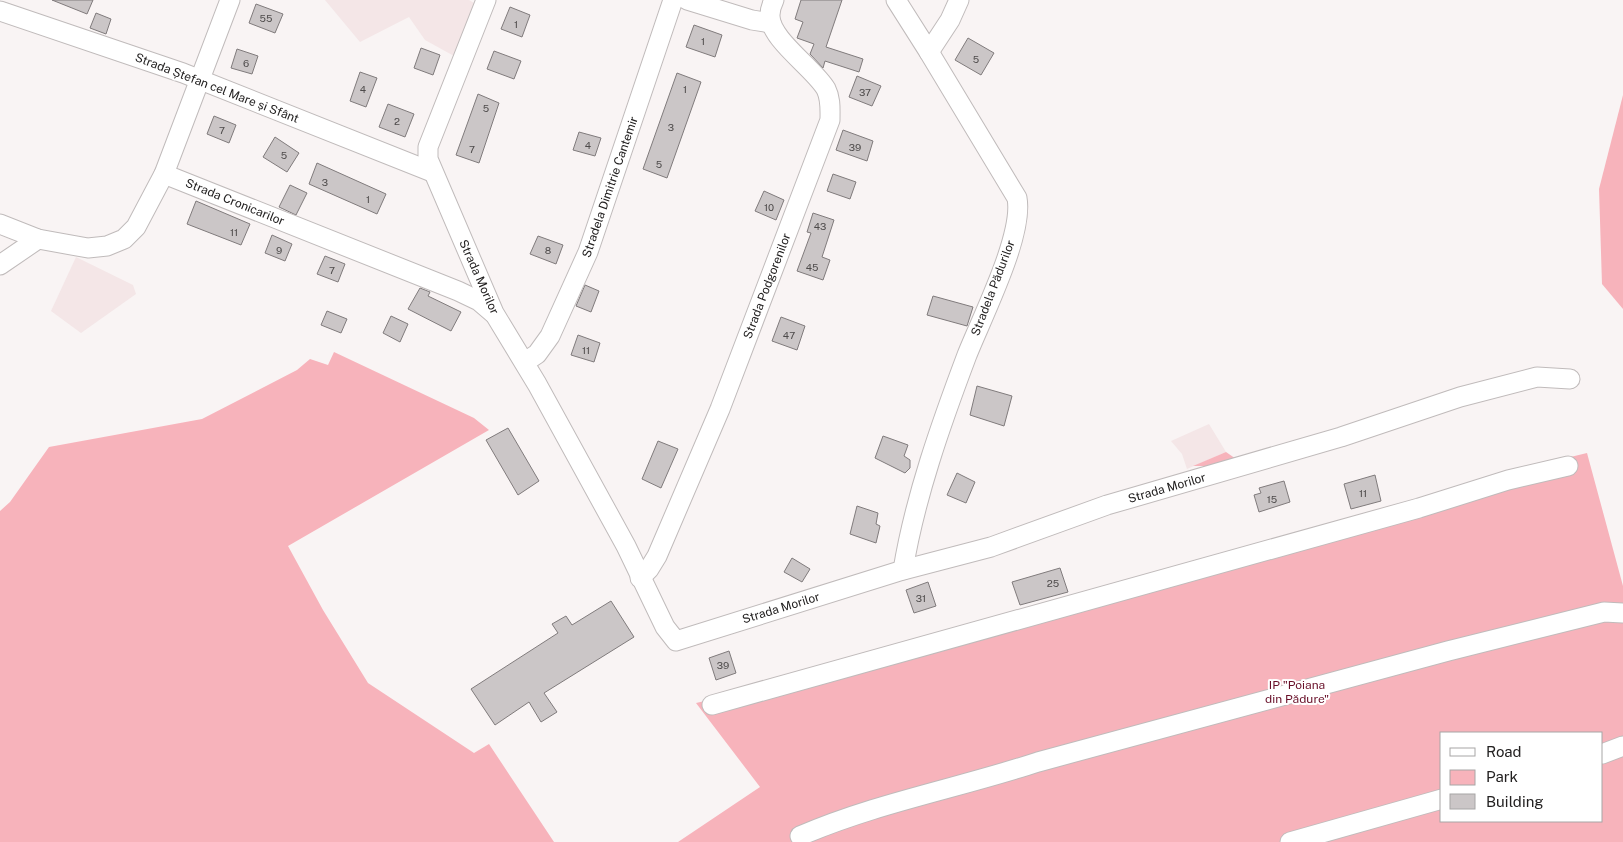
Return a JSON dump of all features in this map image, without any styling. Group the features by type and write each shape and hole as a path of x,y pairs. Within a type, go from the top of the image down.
{"street":[{"path":"0,224 38,239 88,248 107,246 124,240 136,227 164,174 230,0"},
{"name":"Strada Morilor","path":"486,0 428,147 428,159 494,314 525,362 626,546 665,627 676,642 903,570 991,546 1107,505 1342,437 1460,397 1537,378 1570,379"},
{"name":"Stradela Dimitrie Cantemir","path":"525,362 537,354 550,336 588,252 673,0"},
{"path":"687,0 752,20 771,23 769,14 774,0"},
{"name":"Stradela Pădurilor","path":"896,0 1017,198 1019,210 1008,253 968,354 921,492 903,570"},
{"path":"929,52 950,20 959,0"},
{"name":"Strada Ștefan cel Mare și Sfânt","path":"0,11 200,80 432,172"},
{"name":"Strada Podgorenilor","path":"640,578 650,569 657,556 720,409 830,120 831,104 826,89 778,35 771,23"},
{"name":"Strada Cronicarilor","path":"164,174 458,291 479,302 494,314"},
{"path":"0,265 38,239"},
{"path":"712,705 1419,508 1508,480 1568,466"},
{"path":"800,836 877,809 987,779 1038,762 1448,651 1604,612 1623,613"},
{"path":"1603,754 1623,746"},
{"path":"1290,842 1440,801"}],"shaded area":[{"path":"325,0 469,0 479,6 454,56 425,40 409,17 360,42"},
{"path":"76,257 133,285 136,294 81,333 51,311"},
{"path":"1209,424 1226,452 1187,469 1182,454 1171,441"}],"green space":[{"path":"1623,95 1623,309 1602,284 1599,189"},
{"path":"334,352 474,418 489,430 288,546 323,610 368,683 474,753 489,744 554,842 0,842 0,511 10,502 49,447 202,419 297,370 310,359 328,365"},
{"path":"1226,452 1239,461 1220,466 1193,466"},
{"name":"IP \"Poiana din Pădure\"","path":"1587,453 1623,586 1623,842 678,842 760,787 696,703 744,692 1348,522 1525,468"}],"building":[{"path":"52,0 93,0 87,14"},
{"path":"801,0 842,0 826,47 863,59 859,72 825,61 823,68 810,54 814,44 797,38 803,22 795,19"},
{"path":"256,4 283,14 275,33 249,23"},
{"path":"510,7 530,15 522,37 501,29"},
{"path":"96,13 111,19 106,34 90,28"},
{"path":"694,25 722,35 715,57 686,47"},
{"path":"968,38 994,53 981,75 955,60"},
{"path":"421,48 440,55 433,75 414,68"},
{"path":"237,49 258,56 252,74 231,68"},
{"path":"494,51 521,61 514,79 487,69"},
{"path":"360,72 377,78 366,107 350,101"},
{"path":"677,73 701,82 667,178 643,169"},
{"path":"857,76 881,86 872,106 849,97"},
{"path":"478,94 499,103 479,163 456,155"},
{"path":"388,104 414,114 405,137 379,127"},
{"path":"214,116 236,125 229,143 207,134"},
{"path":"843,130 873,141 867,161 836,150"},
{"path":"579,132 601,138 595,156 573,150"},
{"path":"275,137 299,153 287,172 263,157"},
{"path":"317,163 386,194 377,214 309,184"},
{"path":"833,174 856,182 850,199 827,191"},
{"path":"290,185 307,193 296,215 279,207"},
{"path":"764,191 784,200 776,220 755,211"},
{"path":"196,201 250,224 241,245 187,224"},
{"path":"813,213 834,220 822,257 830,260 823,280 797,271 811,233 807,232"},
{"path":"272,235 292,244 285,261 265,253"},
{"path":"538,236 563,245 556,264 530,254"},
{"path":"325,256 345,264 338,282 317,274"},
{"path":"585,285 599,291 591,312 576,306"},
{"path":"420,288 430,292 428,296 461,312 451,331 408,309"},
{"path":"933,296 973,307 967,326 927,315"},
{"path":"327,311 347,319 341,333 321,325"},
{"path":"391,316 408,324 400,342 383,333"},
{"path":"781,317 805,326 797,350 772,341"},
{"path":"578,335 600,343 594,362 571,355"},
{"path":"977,386 1012,396 1004,426 970,415"},
{"path":"508,428 539,481 518,495 486,440"},
{"path":"883,436 908,445 904,456 910,460 910,468 905,473 875,458"},
{"path":"658,441 678,449 661,488 642,479"},
{"path":"957,473 975,482 966,503 947,495"},
{"path":"1375,475 1381,501 1351,509 1344,484"},
{"path":"1284,481 1290,502 1259,512 1254,495 1261,493 1259,488"},
{"path":"857,506 878,513 876,524 880,526 876,543 850,534"},
{"path":"792,558 810,569 802,582 784,572"},
{"path":"1060,568 1068,592 1020,605 1012,582"},
{"path":"928,582 936,606 914,613 906,590"},
{"path":"611,601 634,637 544,693 557,712 541,722 529,702 495,725 471,689 558,633 552,624 566,616 572,625"},
{"path":"729,651 736,673 716,680 709,658"}]}
